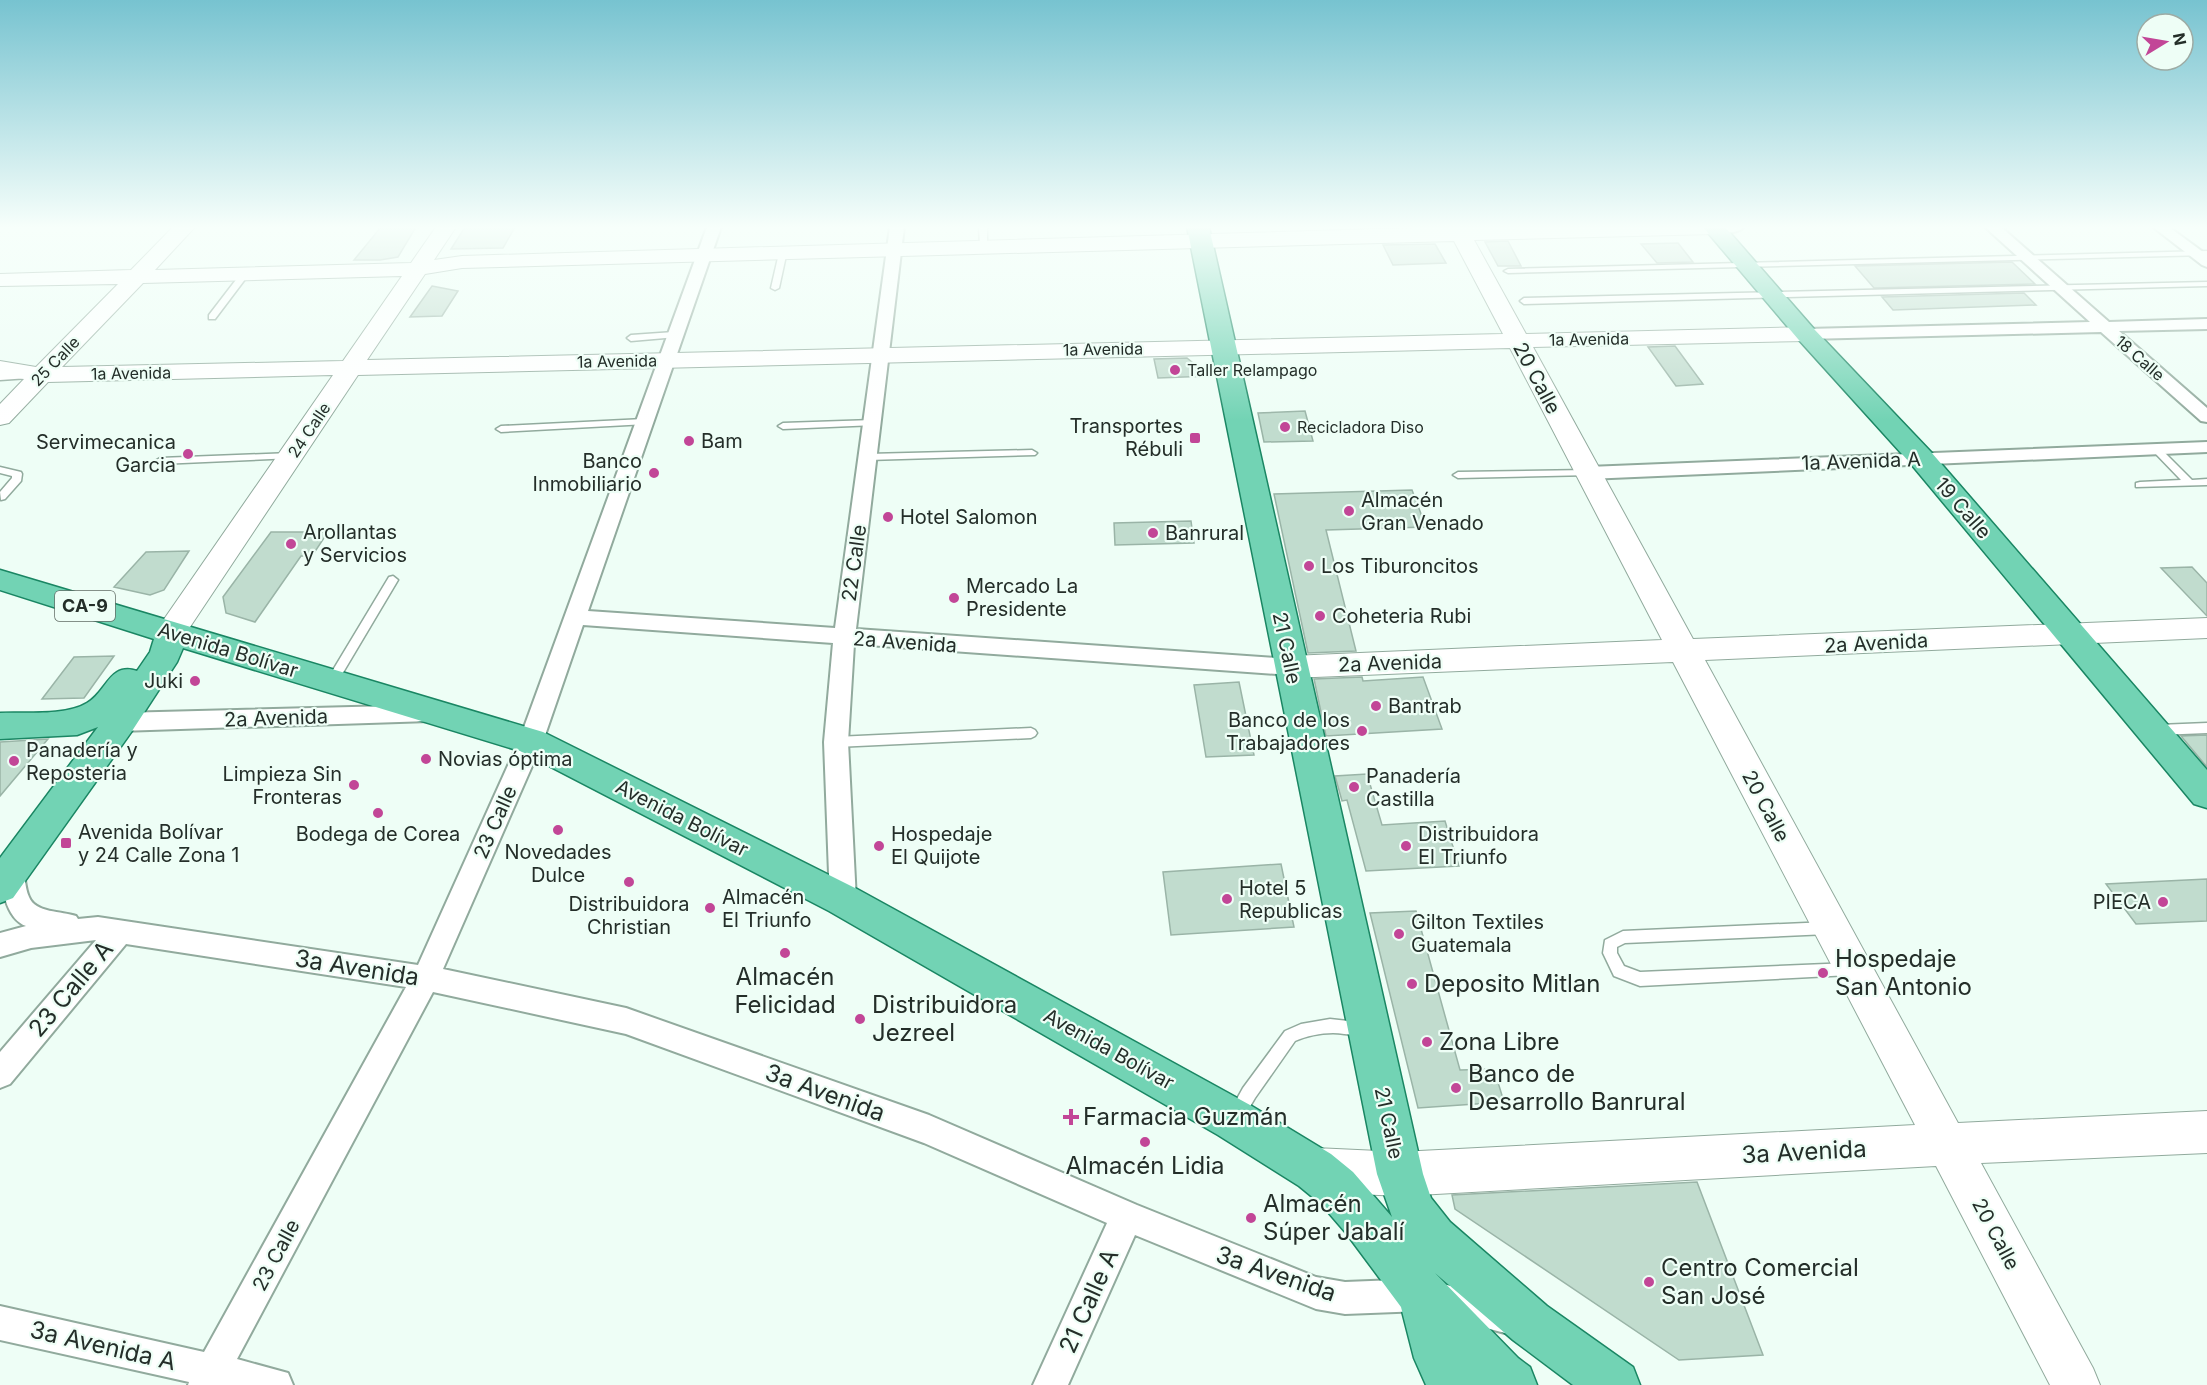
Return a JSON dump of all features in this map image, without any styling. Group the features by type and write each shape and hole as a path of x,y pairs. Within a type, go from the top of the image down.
{"main road":[{"name":"21 Calle","path":"1211,292 1400,1174"},
{"name":"19 Calle","path":"1769,292 1921,458 2207,794"},
{"name":"Avenida Bolívar","path":"0,580 332,683 531,741 843,900 1234,1119 1315,1170 1336,1188 1362,1217 1422,1295 1500,1376 1512,1385"},
{"name":"24 Calle","path":"77,722 97,714 107,706 148,654 171,632"},
{"name":"24 Calle","path":"4,869 120,722 166,654 171,632"},
{"path":"0,726 77,722 82,734 79,746 4,869"},
{"path":"1400,1174 1413,1211 1433,1239 1530,1323 1615,1385"},
{"path":"1422,1295 1440,1358 1453,1385"}],"street":[{"name":"25 Calle","path":"0,418 123,292"},
{"name":"24 Calle","path":"171,632 403,292"},
{"name":"23 Calle","path":"209,1378 426,978 531,741 690,292"},
{"name":"22 Calle","path":"843,900 836,742 844,638 889,292"},
{"name":"20 Calle","path":"1491,292 2076,1385"},
{"name":"18 Calle","path":"2065,292 2207,417"},
{"name":"1a Avenida","path":"0,368 42,375 352,367 605,356 666,360 2207,324"},
{"name":"1a Avenida A","path":"1588,473 2207,447"},
{"name":"2a Avenida","path":"575,617 844,638 1291,667 2207,628"},
{"name":"2a Avenida","path":"120,722 432,713"},
{"name":"3a Avenida","path":"4,869 17,906 26,915 57,922 426,978 626,1021 929,1130 1127,1216 1316,1293 1345,1298 1422,1295 1530,1323"},
{"name":"3a Avenida","path":"0,945 31,936 109,930"},
{"name":"23 Calle A","path":"0,1074 109,930"},
{"name":"3a Avenida","path":"1400,1174 2207,1132"},
{"name":"Avenida Bolívar","path":"1315,1170 1400,1174"},
{"name":"21 Calle A","path":"1050,1385 1127,1216"},
{"name":"3a Avenida A","path":"0,1323 209,1378 276,1385"}],"lane":[{"path":"212,316 231,292"},
{"path":"1524,301 1893,292"},
{"path":"631,338 674,335"},
{"path":"0,377 42,375"},
{"path":"501,429 644,422"},
{"path":"783,426 873,423"},
{"path":"2156,449 2190,483"},
{"path":"868,457 1032,453"},
{"path":"160,461 291,456"},
{"path":"0,470 17,474 17,478 1,496"},
{"path":"1458,475 1588,473"},
{"path":"2140,485 2207,482"},
{"path":"332,683 393,580"},
{"path":"2154,730 2207,728"},
{"path":"836,742 1032,733"},
{"path":"1832,928 1623,937 1610,944 1610,953 1619,971 1640,979 1799,969 1854,969"},
{"path":"1234,1119 1249,1093 1290,1036 1301,1031 1330,1026 1369,1029"}],"building":[{"path":"428,292 458,292 442,316 410,317"},
{"path":"2024,293 2036,305 1893,310 1882,297"},
{"path":"1675,346 1703,384 1676,386 1648,347"},
{"name":"Taller Relampago","path":"1187,358 1209,376 1158,378 1154,359"},
{"name":"Recicladora Diso","path":"1305,411 1313,441 1264,442 1258,413"},
{"path":"1412,490 1426,527 1326,530 1356,651 1308,653 1274,494"},
{"name":"Banrural","path":"1191,521 1194,543 1115,545 1114,523"},
{"path":"271,532 328,532 312,556 301,556 255,622 226,613 223,597"},
{"path":"189,551 164,590 150,595 114,587 146,552"},
{"path":"2192,567 2207,583 2207,616 2161,568"},
{"path":"114,656 84,698 42,699 74,657"},
{"name":"Bantrab","path":"1362,677 1363,681 1423,677 1442,729 1326,736 1314,679"},
{"path":"1239,682 1254,755 1206,757 1194,685"},
{"path":"2207,735 2207,767 2181,736"},
{"name":"Panadería y Reposteria","path":"48,739 0,796 0,742"},
{"name":"Distribuidora El Triunfo","path":"1367,774 1382,825 1445,821 1459,866 1366,871 1347,800 1342,801 1335,776"},
{"name":"Hotel 5 Republicas","path":"1281,864 1294,927 1171,935 1163,872"},
{"name":"PIECA","path":"2207,879 2207,921 2136,924 2106,884"},
{"path":"1416,911 1460,1070 1494,1069 1504,1102 1418,1108 1370,913"},
{"name":"Centro Comercial San José","path":"1697,1182 1763,1355 1679,1360 1455,1209 1452,1195"}],"place":[{"name":"Taller Relampago","path":"1175,370"},
{"name":"Recicladora Diso","path":"1285,427"},
{"name":"Transportes Rébuli","path":"1195,438"},
{"name":"Bam","path":"689,441"},
{"name":"Servimecanica Garcia","path":"188,454"},
{"name":"Banco Inmobiliario","path":"654,473"},
{"name":"Almacén Gran Venado","path":"1349,511"},
{"name":"Hotel Salomon","path":"888,517"},
{"name":"Banrural","path":"1153,533"},
{"name":"Arollantas y Servicios","path":"291,544"},
{"name":"Los Tiburoncitos","path":"1309,566"},
{"name":"Mercado La Presidente","path":"954,598"},
{"name":"Coheteria Rubi","path":"1320,616"},
{"name":"Juki","path":"195,681"},
{"name":"Bantrab","path":"1376,706"},
{"name":"Banco de los Trabajadores","path":"1362,731"},
{"name":"Novias óptima","path":"426,759"},
{"name":"Panadería y Reposteria","path":"14,761"},
{"name":"Limpieza Sin Fronteras","path":"354,785"},
{"name":"Panadería Castilla","path":"1354,787"},
{"name":"Bodega de Corea","path":"378,813"},
{"name":"Novedades Dulce","path":"558,830"},
{"name":"Avenida Bolívar y 24 Calle Zona 1","path":"66,843"},
{"name":"Hospedaje El Quijote","path":"879,846"},
{"name":"Distribuidora El Triunfo","path":"1406,846"},
{"name":"Distribuidora Christian","path":"629,882"},
{"name":"Hotel 5 Republicas","path":"1227,899"},
{"name":"PIECA","path":"2163,902"},
{"name":"Almacén El Triunfo","path":"710,908"},
{"name":"Gilton Textiles Guatemala","path":"1399,934"},
{"name":"Almacén Felicidad","path":"785,953"},
{"name":"Hospedaje San Antonio","path":"1823,973"},
{"name":"Deposito Mitlan","path":"1412,984"},
{"name":"Distribuidora Jezreel","path":"860,1019"},
{"name":"Zona Libre","path":"1427,1042"},
{"name":"Banco de Desarrollo Banrural","path":"1456,1088"},
{"name":"Farmacia Guzmán","path":"1071,1117"},
{"name":"Almacén Lidia","path":"1145,1142"},
{"name":"Almacén Súper Jabalí","path":"1251,1218"},
{"name":"Centro Comercial San José","path":"1649,1282"}]}
